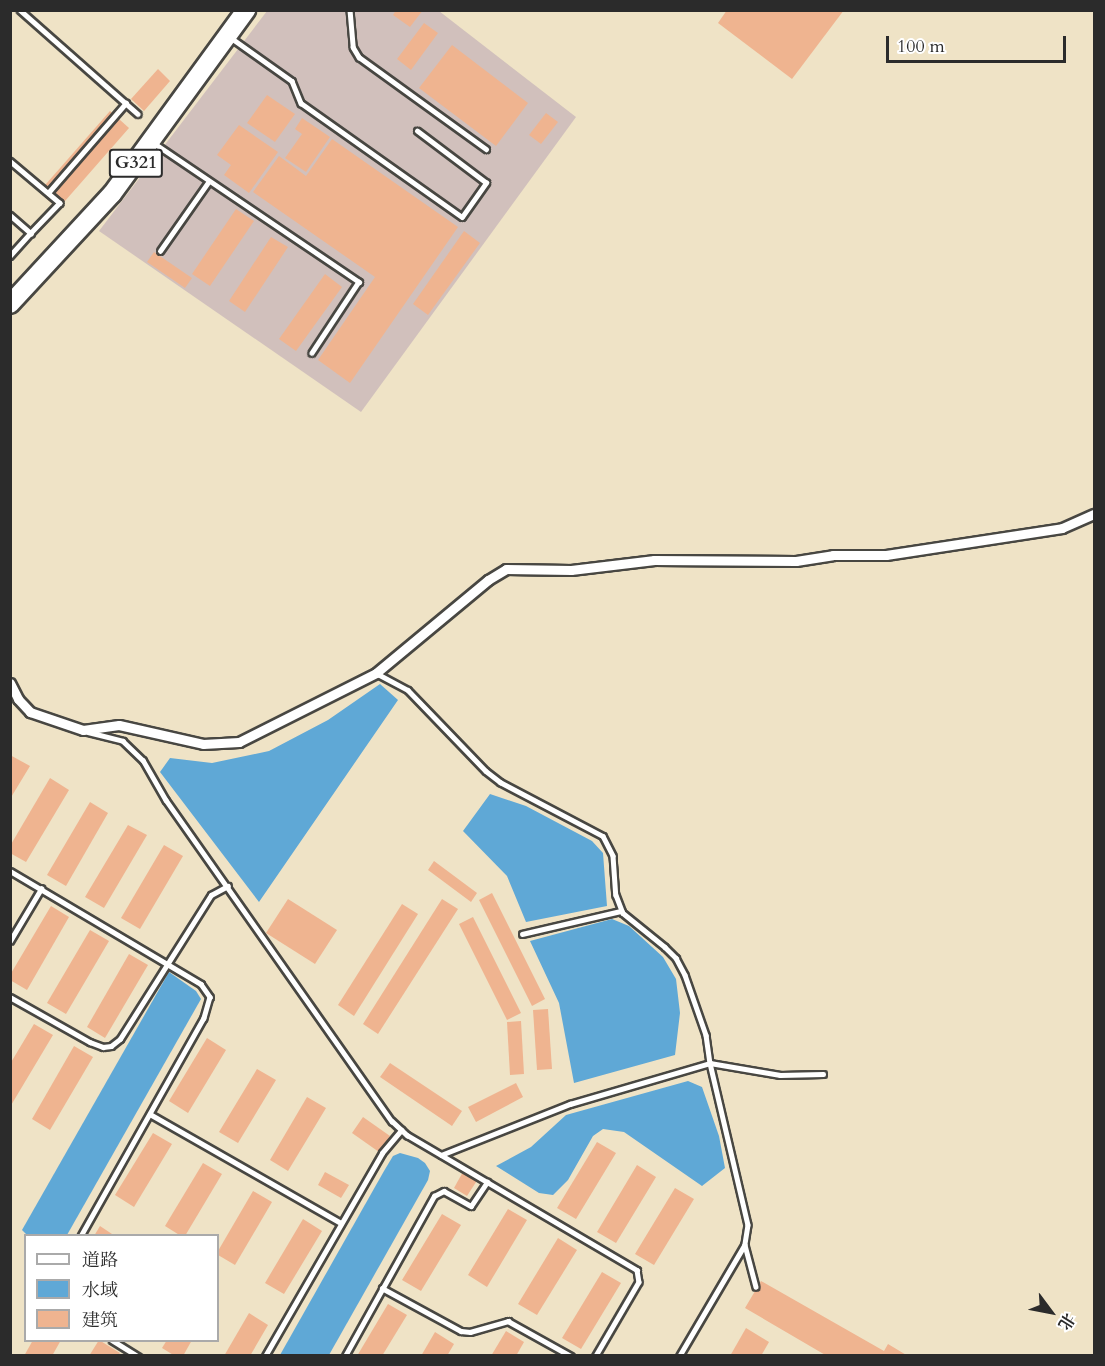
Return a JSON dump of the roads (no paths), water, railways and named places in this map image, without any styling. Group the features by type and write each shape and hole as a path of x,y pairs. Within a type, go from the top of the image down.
{"highway":[{"name":"G321","path":"10,304 112,194 246,10"}],"street":[{"path":"10,683 18,699 30,712 83,730 118,725 203,744 239,742 376,673 488,580 506,569 571,570 654,560 796,561 833,555 886,555 1062,528 1095,514"}],"lane":[{"path":"20,10 138,114"},
{"path":"350,10 353,47 359,57 486,149"},
{"path":"228,36 292,81 301,103 462,218 486,183 417,131"},
{"path":"48,193 126,103"},
{"path":"152,142 359,282 312,353"},
{"path":"10,161 60,203 10,256"},
{"path":"160,251 209,180"},
{"path":"10,215 31,233"},
{"path":"376,673 408,690 486,771 500,782 603,836 613,856 616,895 621,911 676,958 685,975 706,1035 710,1063 748,1225 745,1245 680,1356"},
{"path":"83,730 123,741 137,753 166,800 392,1121 401,1130 638,1270 639,1282 596,1356"},
{"path":"10,871 201,984 209,994 210,1003 82,1234"},
{"path":"10,997 90,1042 111,1046 120,1039 211,895 228,886"},
{"path":"10,940 41,889"},
{"path":"522,934 621,911"},
{"path":"441,1155 570,1104 710,1063 780,1075 823,1074"},
{"path":"150,1114 341,1224"},
{"path":"265,1356 382,1154 401,1130"},
{"path":"345,1356 434,1196 444,1191 471,1206 487,1182"},
{"path":"745,1245 756,1287"},
{"path":"382,1288 461,1331 470,1332 508,1321 571,1356"},
{"path":"114,1342 138,1356"}],"water":[{"path":"380,684 398,700 259,902 160,772 170,758 212,763 269,751 328,720"},
{"path":"490,794 526,806 592,841 603,853 607,906 526,922 507,876 463,831"},
{"path":"612,919 629,926 663,957 676,979 680,1013 675,1055 574,1083 559,1003 530,941"},
{"path":"169,972 196,991 201,999 68,1234 26,1234 22,1230"},
{"path":"688,1081 702,1087 719,1136 725,1168 702,1186 624,1132 603,1129 593,1136 568,1180 553,1195 539,1193 496,1166 531,1147 566,1115"},
{"path":"400,1153 418,1158 425,1163 430,1171 428,1180 329,1355 280,1355 384,1171 393,1156"}]}
